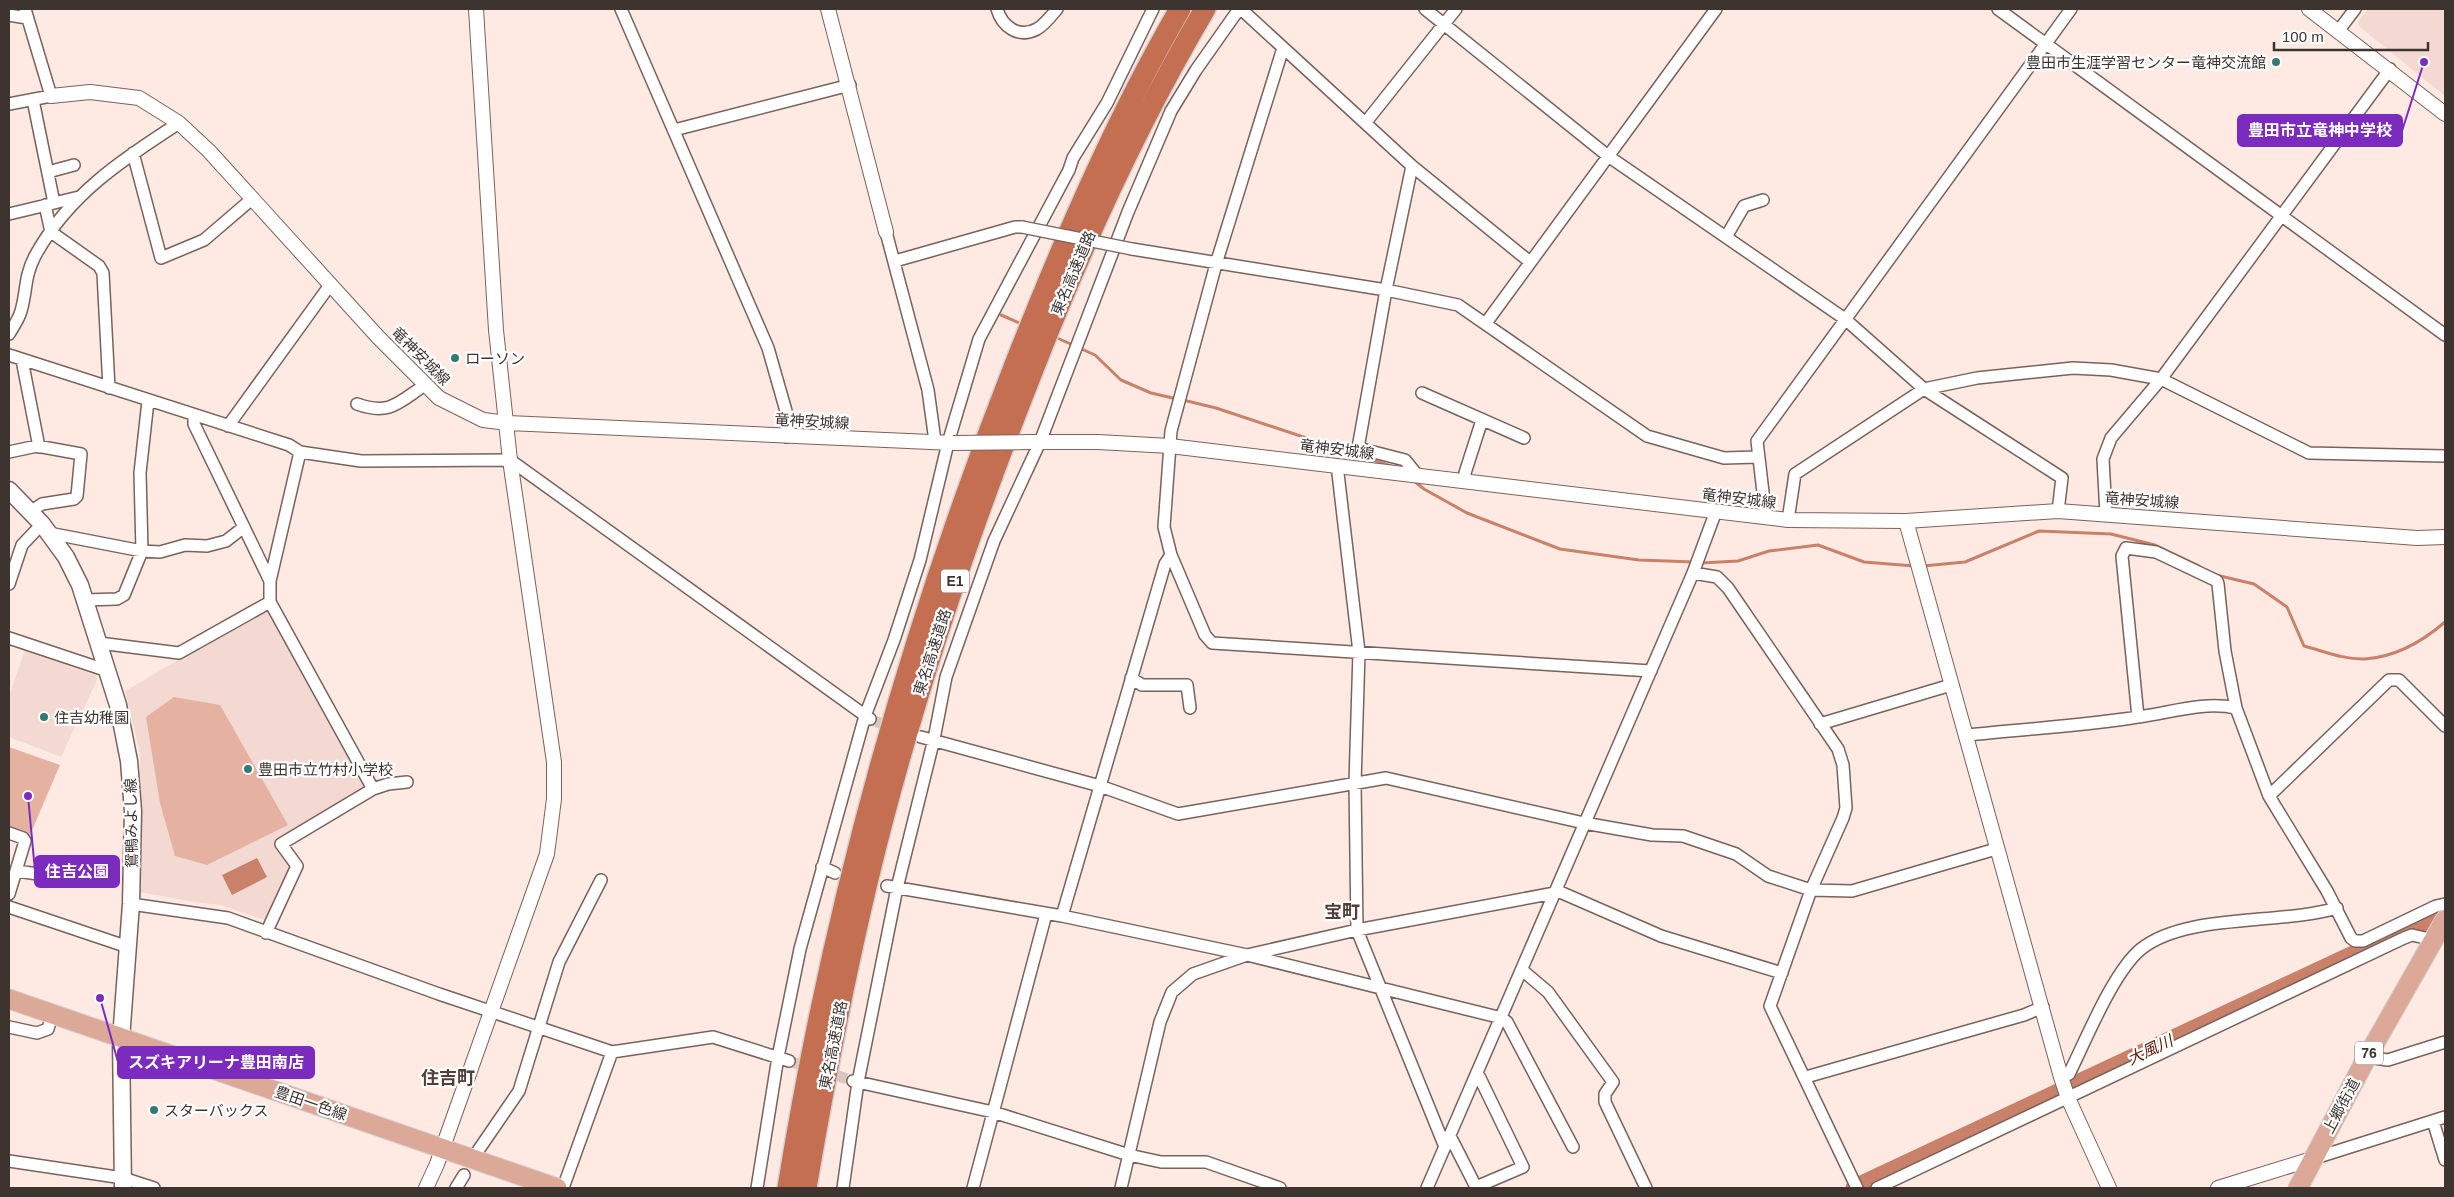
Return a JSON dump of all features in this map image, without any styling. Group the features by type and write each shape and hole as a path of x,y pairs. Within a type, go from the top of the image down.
{"highway":[{"name":"東名高速道路","path":"788,1188 817,1025 866,815 956,518 1033,318 1074,219 1110,142 1180,9"},
{"name":"東名高速道路","path":"806,1188 835,1030 882,821 914,709 971,529 1050,326 1093,227 1133,143 1205,9"}],"main road":[{"name":"鴛鴨みよし線","path":"9,490 46,529 66,557 85,600 100,643 105,670 118,705 129,761 133,811 131,904 121,1039 123,1183"},
{"name":"上郷街道","path":"2298,1188 2367,1057 2445,920"},
{"name":"豊田一色線","path":"9,999 557,1188"}],"street":[{"path":"426,1188 443,1148 493,1011 547,854 554,799 554,762 510,460 508,423 496,330 476,9"},
{"path":"621,9 768,348 786,411 787,437"},
{"path":"828,9 850,85 886,232 928,390 945,443"},
{"path":"997,9 1005,26 1018,33 1037,29 1057,9"},
{"path":"757,1188 783,1059 800,949 822,867 920,560 945,443 980,339 1069,170 1073,158 1107,103 1153,9"},
{"path":"842,1188 855,1081 892,887 934,739 946,677 994,540 1171,111 1196,70 1240,9 1412,166 1530,262"},
{"path":"1425,9 1608,156 1845,319 1924,389 2062,478 2058,511"},
{"path":"1366,122 1456,9"},
{"path":"1486,323 1716,9"},
{"path":"1998,9 2445,335"},
{"path":"1766,518 1757,442 2071,9"},
{"path":"2309,9 2390,69 2445,114"},
{"path":"2339,30 2356,9"},
{"path":"9,15 26,13 51,96 9,104"},
{"path":"1283,48 1216,264 1170,431 1164,527 1171,555 1205,635 1212,642 1651,671"},
{"path":"2106,514 2103,459 2111,438 2161,379 2281,214 2390,69"},
{"path":"674,130 850,85"},
{"name":"竜神安城線","path":"51,96 90,92 139,98 180,123 253,198 330,285 425,385 439,398 463,412 483,420 508,423 787,437 945,443 1098,442 1170,446 1788,520 1906,520 2058,511 2417,538 2445,537"},
{"path":"33,100 48,172 51,232"},
{"path":"9,334 21,311 26,275 36,255 51,232 79,197 110,168 180,123"},
{"path":"133,153 161,258 204,240 253,198"},
{"path":"48,172 74,165"},
{"path":"1412,166 1386,290 1358,448 1405,460 1418,476"},
{"path":"9,214 79,197"},
{"path":"1726,237 1744,206 1763,200"},
{"path":"895,261 1015,227 1022,227 1216,264 1386,290 1458,305 1647,436 1724,458 1758,457"},
{"path":"51,232 99,266 102,272 109,388"},
{"path":"228,426 330,285"},
{"path":"9,355 288,445 300,452 361,461 510,460 868,718"},
{"path":"22,360 39,447"},
{"path":"1788,520 1795,474 1924,389 1977,378 2073,368 2111,370 2161,379 2309,453 2445,456"},
{"path":"357,404 387,410 425,385"},
{"path":"1422,393 1524,438"},
{"path":"85,600 117,599 124,595 142,551 140,473 148,401"},
{"path":"194,416 194,424 270,582"},
{"path":"1466,482 1465,473 1482,420"},
{"path":"9,452 39,447 81,454 78,496 74,499 42,504 30,512"},
{"path":"300,452 270,582 270,602 373,789"},
{"path":"1337,465 1359,652 1355,783 1357,930 1445,1147"},
{"path":"1428,1188 1584,823 1694,573 1716,511"},
{"path":"1906,520 2061,1077 2068,1098 2109,1188"},
{"path":"9,584 22,545 46,529 142,551 160,552 186,545 207,546 226,541 244,527"},
{"path":"2138,717 2122,556 2126,548 2156,552 2217,581 2225,651 2236,708 2270,796 2336,908 2351,938 2355,941 2363,941 2436,906 2445,904"},
{"path":"1062,916 1165,564 1171,555"},
{"path":"1694,573 1717,577 1728,588 1841,755 1846,808 1811,890 1770,1006 1806,1077 1857,1188"},
{"path":"100,643 179,653 270,602"},
{"path":"9,638 105,670"},
{"path":"1132,678 1142,685 1187,685 1190,708"},
{"path":"2270,796 2389,680 2399,680 2445,726"},
{"path":"1820,724 1951,685"},
{"path":"1967,735 2138,717 2186,708 2226,706 2236,708"},
{"path":"921,737 934,739 1100,786 1178,814 1386,778 1584,823 1652,835 1683,836 1736,854 1768,876 1811,890 1852,891 1996,849"},
{"path":"266,933 297,866 280,844 373,789 407,782"},
{"path":"9,833 26,841 18,871 9,894"},
{"path":"822,867 835,873"},
{"path":"18,871 66,878"},
{"path":"473,1158 519,1091 559,962 601,880"},
{"path":"892,887 1062,916 1247,955 1380,986 1502,1018 1507,1022 1573,1148"},
{"path":"1121,1188 1160,1022 1172,992 1194,974 1247,955 1357,930 1560,892 1661,936 1782,973"},
{"path":"131,904 228,918 266,933 411,978 493,1011 612,1052 713,1037 783,1059"},
{"path":"9,907 128,947"},
{"path":"2061,1077 2070,1074 2122,973 2140,950 2160,937 2184,928 2292,918 2336,908"},
{"path":"973,1188 1046,914"},
{"path":"1877,1188 2404,938 2412,936 2434,940"},
{"path":"1522,970 1548,992 1613,1082 1605,1094 1605,1102 1646,1188"},
{"path":"1806,1077 2024,1014 2042,1007"},
{"path":"9,1027 37,1032 48,1029 52,1014"},
{"path":"2367,1057 2388,1060 2445,1042"},
{"path":"563,1188 612,1052"},
{"path":"1450,1136 1476,1187 1522,1167 1477,1072"},
{"path":"855,1081 993,1112 1128,1155 1161,1162 1206,1162 1280,1188"},
{"path":"2218,1188 2445,1117"},
{"path":"2433,1121 2445,1160"},
{"path":"9,1161 154,1188"},
{"path":"456,1188 464,1175"}],"shaded area":[{"path":"2368,9 2445,9 2445,96 2360,27 2358,22"},
{"name":"豊田市立竹村小学校","path":"268,607 367,787 275,842 291,864 292,870 267,921 221,905 140,892 140,753 125,691"},
{"name":"住吉幼稚園","path":"25,650 96,675 97,680 61,757 9,737 9,696"},
{"path":"174,697 220,705 288,825 207,865 175,856 160,803 146,717"},
{"path":"9,747 60,765 30,835 9,828"},
{"path":"257,858 267,877 232,895 222,875"}],"waterway":[{"path":"1001,315 1024,325"},
{"path":"1055,337 1095,355 1121,380 1151,393 1177,399"},
{"path":"1183,400 1216,408 1400,469"},
{"path":"1413,480 1424,489 1467,513 1560,549 1639,560 1694,562"},
{"path":"1923,566 1965,562 2039,531 2111,534 2155,545 2199,566"},
{"path":"1701,563 1738,561 1769,551 1818,545 1864,562 1914,566"},
{"path":"2216,575 2254,584 2287,607 2304,646 2342,657 2365,659 2387,655 2418,642 2445,622"},
{"name":"大風川","path":"1855,1188 2445,912"}],"tunnel":[{"path":"871,720 896,728"},
{"path":"789,1061 851,1080"}],"place":[{"name":"豊田市生涯学習センター竜神交流館","path":"2276,62"},
{"name":"豊田市立竜神中学校","path":"2424,62"},
{"name":"ローソン","path":"455,358"},
{"name":"住吉幼稚園","path":"44,717"},
{"name":"豊田市立竹村小学校","path":"248,769"},
{"name":"住吉公園","path":"28,796"},
{"name":"スズキアリーナ豊田南店","path":"100,998"},
{"name":"スターバックス","path":"154,1110"}],"district":[{"name":"宝町","path":"1342,912"},
{"name":"住吉町","path":"448,1078"}]}
